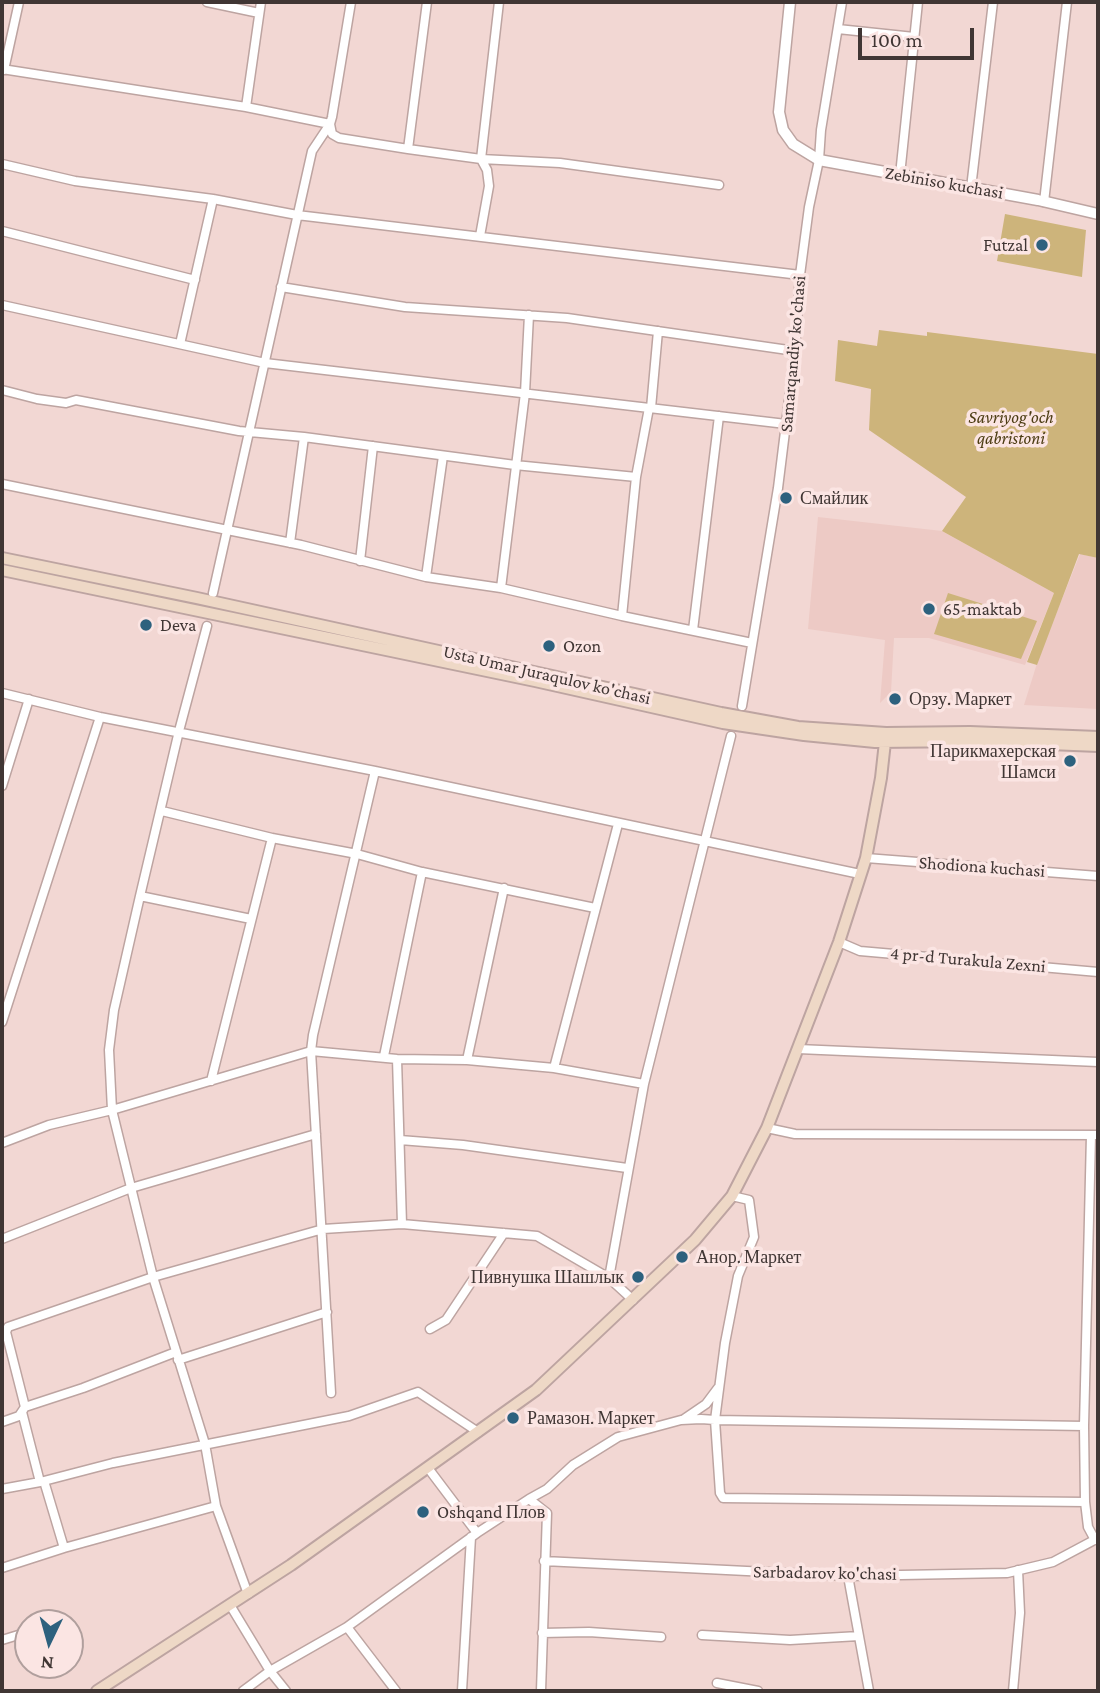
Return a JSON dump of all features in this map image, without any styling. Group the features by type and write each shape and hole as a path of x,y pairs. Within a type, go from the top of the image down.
{"main road":[{"name":"Usta Umar Juraqulov ko'chasi","path":"2,558 721,713 798,727 885,737 970,732 1098,737"},
{"name":"Usta Umar Juraqulov ko'chasi","path":"2,570 522,678 723,723 804,735 1098,746"},
{"path":"97,1691 292,1565 536,1390 695,1240 732,1196 767,1128 839,942 866,858 881,778 885,737"}],"street":[{"path":"19,2 3,70 246,107 330,124"},
{"path":"207,2 259,13"},
{"path":"246,107 261,2"},
{"path":"351,2 330,124 332,134 339,138 481,159 560,163 719,185"},
{"path":"408,149 427,2"},
{"path":"480,236 489,186 487,170 481,159 499,2"},
{"name":"Zebiniso kuchasi","path":"790,2 779,113 783,131 793,144 820,160 1098,214"},
{"name":"Samarqandiy ko'chasi","path":"742,706 778,488 795,351 800,275 809,207 820,160 821,130 842,2"},
{"path":"900,175 918,2"},
{"path":"971,188 993,2"},
{"path":"1044,202 1067,2"},
{"path":"838,29 914,37"},
{"path":"213,593 312,151 330,124"},
{"path":"2,164 75,181 213,200 297,215 800,275"},
{"path":"180,344 213,200"},
{"path":"2,231 195,279"},
{"path":"281,287 405,307 529,315 795,351"},
{"path":"2,305 265,363 786,424"},
{"path":"501,588 525,393 529,315"},
{"path":"622,616 636,477 650,408 658,331"},
{"path":"2,390 37,399 66,402 76,400 247,432 636,477"},
{"path":"693,630 719,416"},
{"path":"290,543 304,437"},
{"path":"360,561 373,446"},
{"path":"426,577 443,456"},
{"path":"2,484 290,543 426,577 501,588 752,643"},
{"path":"207,626 140,896 114,1010 109,1051 112,1110 153,1277 205,1444 216,1506 248,1594"},
{"path":"2,693 100,717 375,771 618,824 705,839 860,874"},
{"path":"2,786 29,699"},
{"path":"2,1022 100,717"},
{"path":"609,1278 644,1084 731,736"},
{"path":"331,1393 311,1051 375,771"},
{"path":"162,811 272,838 357,854 422,872 595,908"},
{"path":"554,1068 618,824"},
{"path":"211,1080 272,838"},
{"name":"Shodiona kuchasi","path":"866,858 1098,876"},
{"path":"384,1056 422,872"},
{"path":"467,1060 504,888"},
{"path":"140,896 251,919"},
{"name":"4 pr-d Turakula Zexni","path":"839,942 860,951 1098,972"},
{"path":"798,1049 1098,1062"},
{"path":"2,1143 49,1125 112,1110 311,1051 554,1068 644,1084"},
{"path":"397,1059 402,1224"},
{"path":"767,1128 795,1134 1095,1135 1084,1426 1085,1502 1088,1527 1096,1539"},
{"path":"2,1239 131,1188 316,1135"},
{"path":"400,1140 463,1145 627,1168"},
{"path":"732,1196 749,1200 754,1237 738,1276 725,1343 715,1420 720,1493 723,1498 1085,1502"},
{"path":"64,1548 42,1481 4,1333 8,1327 153,1277 323,1229 402,1224 537,1236 609,1278 633,1300"},
{"path":"429,1329 446,1320 503,1233"},
{"path":"2,1422 19,1416 24,1409 177,1356 327,1312"},
{"path":"681,1420 706,1404 719,1387"},
{"path":"2,1489 113,1463 349,1416 418,1392 478,1432"},
{"path":"243,1691 270,1671 347,1626 474,1535 547,1489 573,1465 618,1437 681,1420 1084,1426"},
{"path":"428,1468 474,1535 462,1691"},
{"path":"529,1499 547,1513 541,1691"},
{"path":"2,1568 216,1506"},
{"name":"Sarbadarov ko'chasi","path":"544,1562 848,1576 1007,1573 1053,1562 1096,1539"},
{"path":"1013,1691 1020,1613 1018,1570"},
{"path":"848,1576 869,1691"},
{"path":"230,1605 284,1691"},
{"path":"347,1626 396,1691"},
{"path":"542,1633 589,1632 661,1637"},
{"path":"702,1634 790,1640 859,1636"},
{"path":"717,1683 758,1691"}],"shaded area":[{"name":"65-maktab","path":"818,517 942,531 1054,593 1025,665 929,638 894,638 891,692 880,703 885,640 808,629"},
{"path":"1080,554 1098,558 1098,709 1024,705 1039,657"}],"green space":[{"name":"Futzal","path":"1005,214 1086,230 1082,277 997,261"},
{"name":"Savriyog'och qabristoni","path":"879,330 927,336 927,332 1098,354 1098,558 1079,554 1037,665 1027,662 1054,593 942,531 966,497 869,430 871,389 835,381 838,340 877,346"},
{"path":"948,593 1037,621 1021,659 934,634"}],"place":[{"name":"Futzal","path":"1042,245"},
{"name":"Смайлик","path":"786,498"},
{"name":"65-maktab","path":"929,609"},
{"name":"Deva","path":"146,625"},
{"name":"Ozon","path":"549,646"},
{"name":"Орзу. Маркет","path":"895,699"},
{"name":"Парикмахерская Шамси","path":"1070,761"},
{"name":"Анор. Маркет","path":"682,1257"},
{"name":"Пивнушка Шашлык","path":"638,1277"},
{"name":"Рамазон. Маркет","path":"513,1418"},
{"name":"Oshqand Плов","path":"423,1512"}]}
